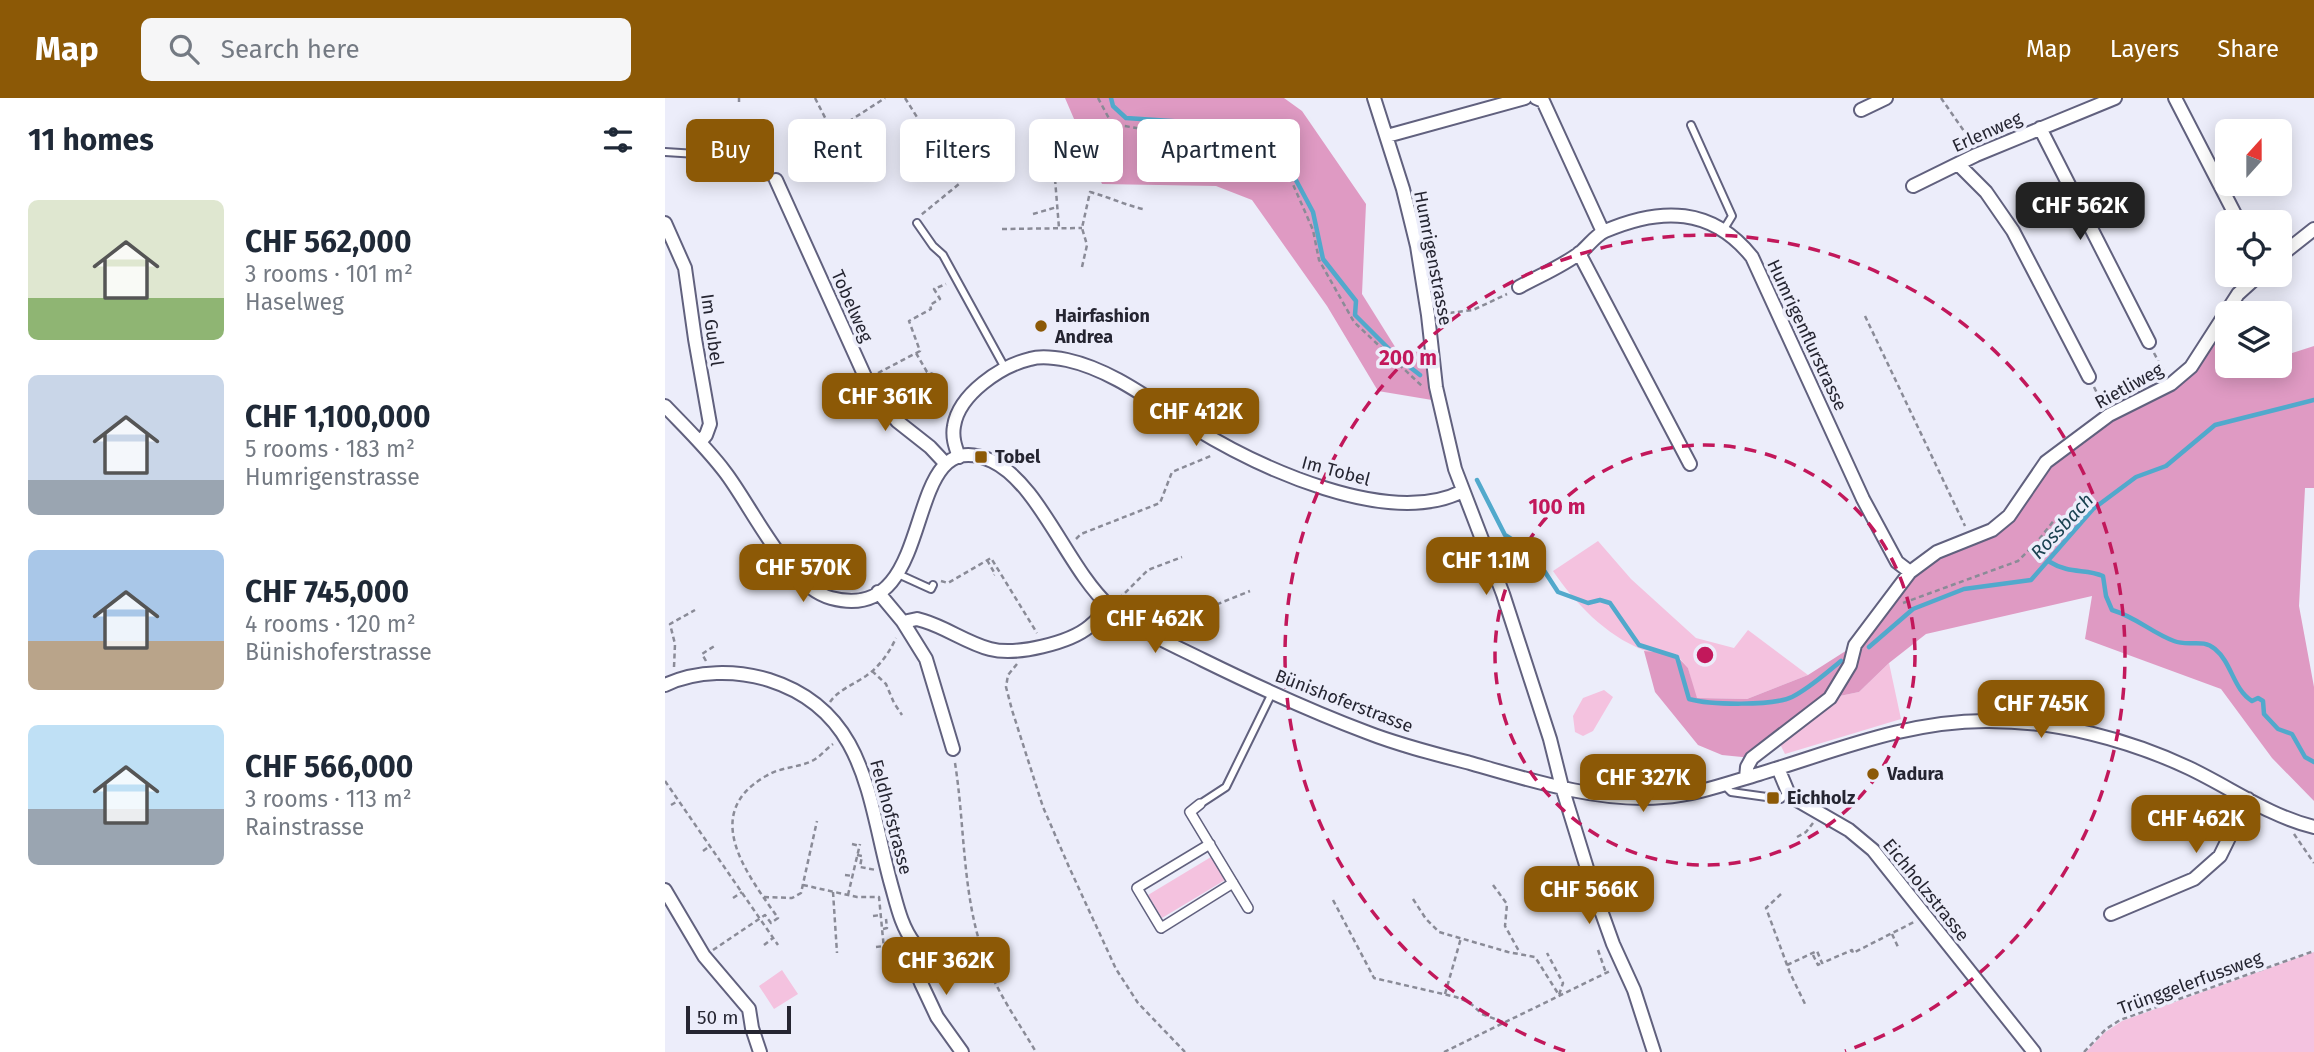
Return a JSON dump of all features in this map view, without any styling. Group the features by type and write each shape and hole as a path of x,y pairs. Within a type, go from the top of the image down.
{"street":[{"name":"Humrigenstrasse","path":"1374,98 1417,246 1429,315 1436,387 1455,469 1503,594 1550,739 1594,891 1613,944 1634,990 1654,1052"},
{"path":"1387,136 1525,98"},
{"path":"1536,98 1543,102 1602,232"},
{"path":"1861,110 1886,98"},
{"name":"Erlenweg","path":"1913,186 1976,155 2115,98"},
{"path":"2175,98 2233,210"},
{"path":"2041,128 2149,342"},
{"path":"1958,164 1986,192 2013,231 2089,377"},
{"name":"Tobelweg","path":"776,180 867,381 897,421 930,447 945,463"},
{"name":"Humrigenflurstrasse","path":"1519,287 1579,253 1602,232 1661,214 1684,215 1724,229 1741,243 1752,257 1868,509 1897,562 1910,572"},
{"name":"Im Gubel","path":"665,223 685,268 688,282 710,424 700,442"},
{"path":"2292,246 2314,229"},
{"path":"1579,253 1690,464"},
{"name":"Rietliweg","path":"1746,778 1747,767 1752,758 1830,698 1850,665 1855,646 1910,572 1937,552 1992,530 2009,516 2046,462 2109,415 2171,384 2191,367 2238,294 2246,287"},
{"name":"Im Tobel","path":"959,457 953,439 957,415 974,391 1005,368 1033,358 1065,360 1092,367 1229,448 1305,483 1373,500 1403,502 1447,499 1463,491"},
{"path":"665,406 700,442 738,489 790,569 808,587 823,596 842,600 857,600 878,592 892,582 909,554 933,482 945,463 959,457"},
{"name":"Bünishoferstrasse","path":"959,457 976,456 994,462 1015,477 1082,575 1149,634 1272,693 1370,734 1455,760 1562,787 1624,797 1665,797 1727,788 1746,778 1906,728 1950,721 1993,720 2042,724 2119,741 2189,768 2293,822 2314,827"},
{"path":"878,592 903,622 926,659 953,749"},
{"path":"903,622 917,619 931,622 995,650 1013,651 1045,646 1089,627 1112,603"},
{"path":"665,670 671,683"},
{"name":"Feldhofstrasse","path":"671,683 713,673 759,677 795,691 818,706 848,741 864,774 905,932 914,943 911,958 937,1017 962,1052"},
{"path":"1778,768 1788,792"},
{"name":"Eichholzstrasse","path":"1788,792 1809,808 1849,830 1873,850 1894,873 2033,1052"},
{"path":"2111,914 2193,879 2220,856 2248,799"},
{"path":"1201,804 1190,812 1248,908"},
{"path":"1210,844 1137,888 1161,928 1233,883"},
{"path":"665,890 704,956 749,1009 760,1052"}],"lane":[{"path":"1691,125 1732,216 1724,229"},
{"path":"665,152 728,156 776,180"},
{"path":"917,223 943,255 1005,368"},
{"path":"898,573 931,589 933,585"},
{"path":"1201,804 1226,787 1272,693"},
{"path":"1727,788 1781,799 1788,792"}],"path":[{"path":"815,98 826,119"},
{"path":"854,119 885,98"},
{"path":"905,98 960,184 917,218 917,223"},
{"path":"1098,98 1112,124 1180,135 1224,149 1257,150 1288,173 1313,230 1319,260 1354,322 1423,388 1436,387"},
{"path":"1941,98 1972,143 1976,155"},
{"path":"1055,182 1059,228"},
{"path":"1082,267 1087,244 1082,228 1090,192 1143,209"},
{"path":"1033,214 1057,207"},
{"path":"1002,229 1082,228"},
{"path":"874,375 920,351 909,320 931,309 930,305 940,299 934,289 955,279"},
{"path":"1444,313 1473,310 1519,287"},
{"path":"1865,316 1971,539"},
{"path":"2149,342 2171,384"},
{"path":"916,353 927,372 933,374"},
{"path":"2089,377 2109,415"},
{"path":"1070,544 1081,534 1160,503 1172,472 1229,448"},
{"path":"1880,612 2018,561 2055,519"},
{"path":"1112,603 1148,570 1182,557"},
{"path":"951,581 991,558 1045,646"},
{"path":"987,561 994,575"},
{"path":"1177,639 1188,616 1250,591"},
{"path":"671,683 675,644 670,624 695,610"},
{"path":"831,707 830,701 834,696 872,671 889,651 903,622"},
{"path":"713,673 702,654 716,645"},
{"path":"1024,659 1014,666 1008,675 1006,687 1043,807 1117,969 1138,1003 1185,1052"},
{"path":"872,671 886,684 902,715"},
{"path":"704,956 765,915 771,923 778,918 733,841 732,818 736,806 744,794 764,776 782,768 811,761 829,747"},
{"path":"953,749 962,849 975,926 991,973 1036,1052"},
{"path":"665,781 778,945"},
{"path":"671,805 678,801"},
{"path":"764,897 798,896 803,885 817,821"},
{"path":"1797,836 1806,832 1814,822"},
{"path":"2293,830 2314,863"},
{"path":"848,895 860,845 852,844"},
{"path":"702,851 710,846"},
{"path":"857,855 862,856 860,866 872,869"},
{"path":"845,875 853,876"},
{"path":"803,885 848,895 879,897 884,948 876,947"},
{"path":"1493,885 1507,904 1505,926 1521,954"},
{"path":"733,898 742,892"},
{"path":"833,892 837,953"},
{"path":"1781,894 1766,908 1806,1006"},
{"path":"1413,899 1426,919 1439,932 1535,957 1559,995"},
{"path":"1333,900 1374,978 1469,1002 1482,1014 1503,1022"},
{"path":"873,916 881,915"},
{"path":"883,929 887,929 886,919"},
{"path":"1813,955 1818,965 1852,950 1853,953 1917,920"},
{"path":"1892,933 1898,947"},
{"path":"764,945 773,938"},
{"path":"1445,994 1461,938"},
{"path":"1598,950 1606,973"},
{"path":"1787,965 1817,951 1822,963"},
{"name":"Trünggelerfussweg","path":"2084,1052 2106,1029 2120,1020 2314,951"},
{"path":"1547,953 1565,982 1559,995"},
{"path":"1444,1052 1616,968"}],"shaded area":[{"path":"1065,98 1284,98 1302,111 1366,204 1362,294 1397,350 1431,353 1438,401 1378,391 1327,306 1252,200 1216,186 1102,184 1101,182 1123,182 1123,119 1074,119"},
{"path":"2215,329 2215,378 2292,378 2292,353 2314,346 2314,488 2305,488 2299,606 2314,687 2314,801 2272,758 2221,689 2085,639 2092,596 1926,634 1889,663 1859,692 1830,698 1752,758 1722,755 1698,745 1655,692 1644,651 1675,654 1688,668 1697,698 1747,699 1808,675 1855,645 1910,572 1992,530 2046,462 2109,415 2171,384"},
{"path":"1598,541 1631,579 1696,638 1734,648 1748,630 1808,675 1747,699 1696,698 1688,668 1676,654 1647,651 1616,636 1581,606 1553,571"},
{"path":"1889,663 1901,719 1785,754 1777,738 1830,698 1859,692"},
{"path":"1604,690 1613,697 1593,731 1583,736 1575,732 1573,716 1583,698"},
{"path":"1211,857 1225,880 1162,918 1148,895"},
{"path":"2314,952 2314,1052 2086,1052 2104,1033 2122,1021"},
{"path":"782,970 798,994 774,1009 759,986"}],"waterway":[{"name":"Rossbach","path":"1111,98 1113,106 1126,118 1201,123 1223,142 1256,136 1290,169 1313,212 1323,259 1356,301 1355,315 1397,357 1420,375"},
{"name":"Rossbach","path":"1869,647 1913,609 1964,589 2031,580 2093,509 2136,477 2166,466 2215,425 2314,400"},
{"name":"Rossbach","path":"1477,480 1505,535 1532,552 1558,592 1588,603 1600,600 1610,603 1639,645 1677,657 1689,699 1741,704 1783,700 1805,689 1841,661"},
{"path":"2048,561 2071,570 2103,576 2106,596 2112,610 2174,641 2200,643 2215,649 2246,696 2252,701 2258,698 2263,701 2264,714 2278,729 2292,734 2305,757 2314,762"}],"place":[{"name":"Hairfashion Andrea","path":"1041,326"},
{"name":"Tobel","path":"981,457"},
{"name":"Vadura","path":"1873,774"},
{"name":"Eichholz","path":"1773,798"}]}
